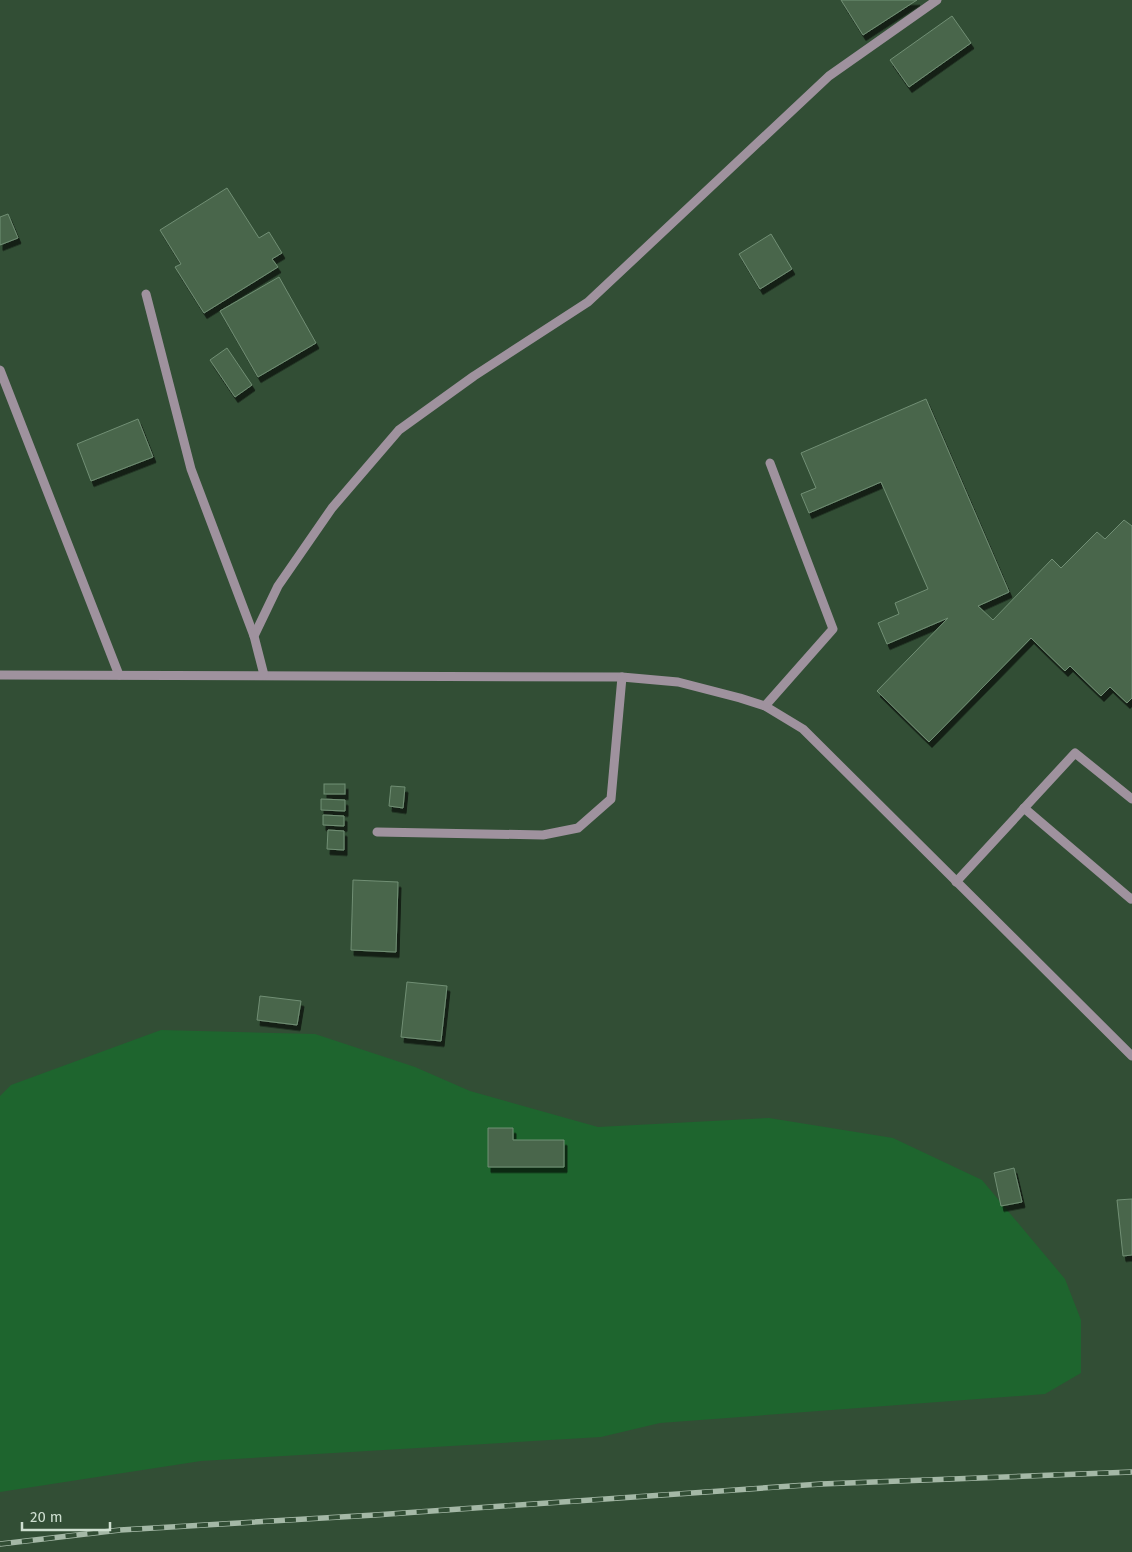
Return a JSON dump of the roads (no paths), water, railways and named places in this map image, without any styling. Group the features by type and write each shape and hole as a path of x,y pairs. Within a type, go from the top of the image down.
{"street":[{"path":"254,636 278,586 326,516 399,430 474,376 588,302 829,76 937,0"},
{"path":"146,294 191,469 254,636 264,675"},
{"path":"0,370 120,675"},
{"path":"765,706 833,628 770,463"},
{"path":"0,675 622,677 678,682 765,706 803,729 1132,1056"},
{"path":"377,832 543,835 578,828 611,799 622,677"},
{"path":"956,882 1075,752 1132,799"},
{"path":"1024,808 1132,898"}],"railway":[{"path":"0,1544 120,1530 375,1515 821,1484 1132,1472"}]}
